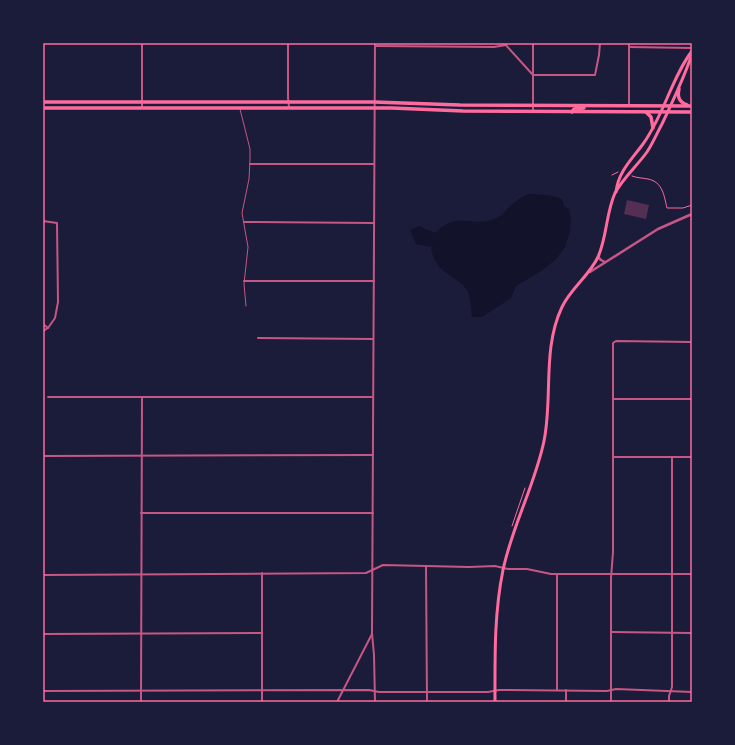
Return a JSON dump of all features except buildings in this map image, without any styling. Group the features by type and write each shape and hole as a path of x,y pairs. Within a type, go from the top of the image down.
{"main road":[{"path":"495,702 496,625 499,597 504,568 514,532 544,441 551,351 556,324 562,307 570,293 588,272 598,257 610,207 621,174 653,128 682,65 692,49"},
{"path":"616,192 646,152 679,89 692,54"},
{"path":"679,89 678,95 680,100 690,106"},
{"path":"43,102 374,102 460,105 690,106"},
{"path":"572,112 574,109 578,108 598,108 609,105"},
{"path":"43,108 374,108 452,111 692,112"},
{"path":"645,112 651,116 653,128"}],"street":[{"path":"142,43 142,109"},
{"path":"288,43 289,108"},
{"path":"375,43 372,633 375,702"},
{"path":"533,43 533,111"},
{"path":"375,46 494,47 505,44 533,75 595,75 600,43"},
{"path":"629,43 629,105"},
{"path":"629,47 692,49"},
{"path":"250,164 374,164"},
{"path":"588,272 663,227 692,214"},
{"path":"43,221 58,223 58,302 55,318 48,328 43,331"},
{"path":"244,222 374,223"},
{"path":"598,257 600,260 606,262"},
{"path":"244,281 374,281"},
{"path":"43,324 48,328"},
{"path":"258,338 373,339"},
{"path":"611,702 614,342 692,342"},
{"path":"48,397 373,397"},
{"path":"141,702 142,397"},
{"path":"613,399 692,399"},
{"path":"43,456 373,455"},
{"path":"613,457 692,457"},
{"path":"669,702 672,688 672,457"},
{"path":"141,513 373,513"},
{"path":"43,575 366,573 382,565 495,566 528,569 557,574 692,574"},
{"path":"426,566 427,702"},
{"path":"262,573 262,702"},
{"path":"557,574 557,690"},
{"path":"611,632 692,633"},
{"path":"43,634 262,633"},
{"path":"337,702 372,633"},
{"path":"43,691 343,690 488,692 643,690 692,692"},
{"path":"566,690 566,702"}],"lane":[{"path":"240,109 250,149 249,179 242,213 248,247 244,281 246,306"}],"path":[{"path":"612,175 619,172"},
{"path":"631,176 659,184 667,208 683,208 692,205"}],"shaded area":[{"path":"529,194 558,197 562,199 564,206 569,209 571,220 570,231 565,247 557,258 543,270 516,286 511,298 482,317 472,317 470,298 466,288 443,271 434,257 431,247 416,244 410,230 419,226 435,233 450,222 478,222 494,219 502,215 518,200"}]}
